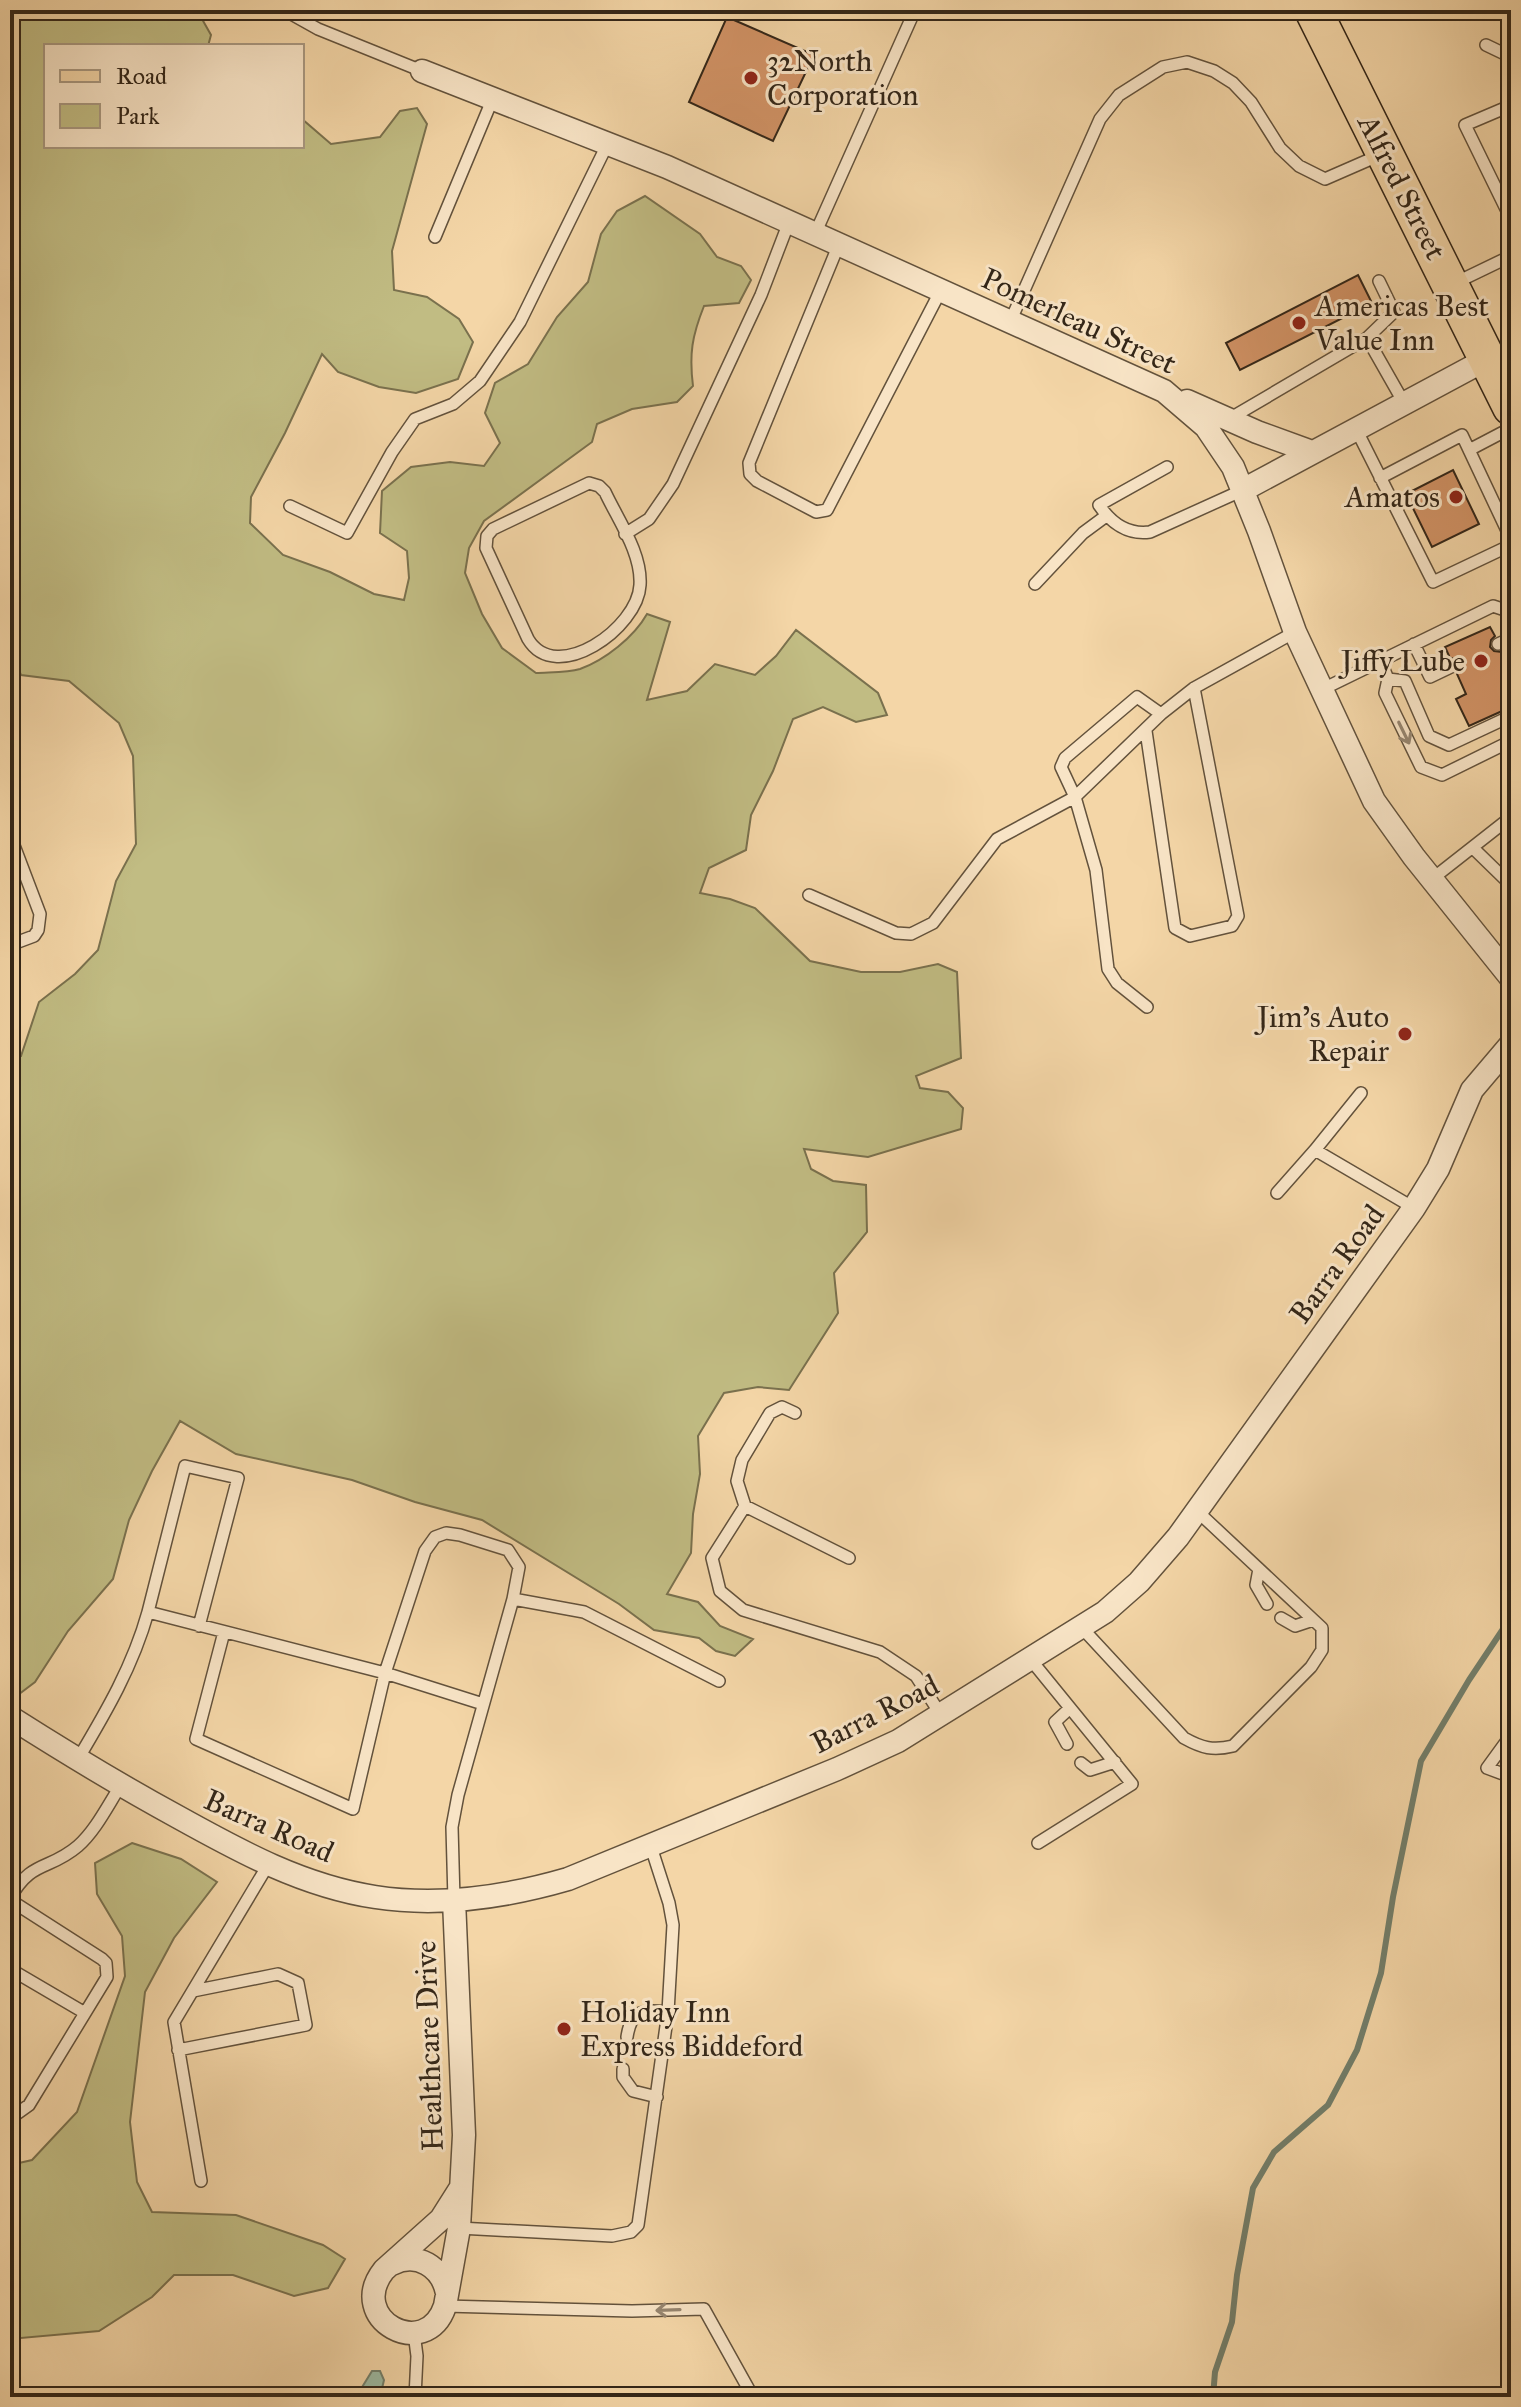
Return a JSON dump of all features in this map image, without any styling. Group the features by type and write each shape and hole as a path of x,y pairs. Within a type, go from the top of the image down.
{"main road":[{"name":"Alfred Street","path":"1313,10 1495,368 1511,407"}],"street":[{"name":"Pomerleau Street","path":"422,71 608,143 839,244 1164,391 1193,413 1215,438 1243,490 1295,632 1374,801 1511,978"},
{"path":"1243,490 1404,403 1495,368"},
{"path":"1164,391 1312,452"},
{"name":"Barra Road","path":"10,1717 121,1785 268,1865 339,1889 375,1897 454,1900 510,1894 548,1885 592,1871 861,1759 941,1715 1082,1628 1120,1601 1139,1582 1197,1511 1414,1208 1438,1169 1472,1090 1511,1044"},
{"name":"Healthcare Drive","path":"444,2305 459,2228 464,2135 454,1900"},
{"name":"Healthcare Drive","path":"384,2270 441,2219 460,2189"},
{"path":"403,2260 421,2261 441,2275 444,2305 428,2328 414,2333 393,2329 377,2312 373,2301 374,2289 384,2270 403,2260"}],"lane":[{"path":"284,10 318,29 422,71"},
{"path":"815,234 915,10"},
{"path":"1486,45 1511,57"},
{"path":"1010,322 1100,119 1119,95 1163,67 1187,62 1214,71 1233,83 1251,102 1280,148 1299,166 1325,179 1385,153"},
{"path":"435,237 493,98"},
{"path":"1511,120 1505,108 1465,125 1511,219"},
{"path":"290,506 347,533 392,452 415,419 453,404 480,381 520,322 608,143"},
{"path":"625,534 649,519 673,484 761,295 789,222"},
{"path":"839,244 749,463 750,474 757,481 816,512 827,510 941,290"},
{"path":"1451,285 1511,256"},
{"path":"1229,419 1367,338 1394,312 1379,281"},
{"path":"1367,338 1404,403"},
{"path":"1469,450 1511,428"},
{"path":"1356,429 1380,478 1433,582 1511,542 1462,435 1380,478"},
{"path":"1167,467 1099,505 1106,516 1119,527 1139,534 1150,532 1243,490"},
{"path":"589,483 605,492 625,534 637,559 640,582 638,598 630,614 611,635 567,657 546,656 534,650 486,548 487,536 493,529 589,483"},
{"path":"1035,584 1083,533 1106,516"},
{"path":"1320,690 1493,606 1505,610 1511,622"},
{"path":"809,895 896,933 911,934 933,923 997,839 1075,797 1161,714 1194,688 1295,632"},
{"path":"1498,644 1511,638"},
{"path":"1414,644 1430,677 1453,666"},
{"path":"1380,660 1388,679 1385,693 1421,767 1442,775 1511,741"},
{"path":"1388,679 1405,681 1429,736 1449,745 1511,716"},
{"path":"1146,731 1175,928 1190,936 1232,926 1238,916 1194,688"},
{"path":"1147,1007 1117,983 1108,969 1096,870 1075,797 1061,767 1065,758 1137,697 1161,714"},
{"path":"1432,879 1511,817"},
{"path":"10,835 40,921 34,936 10,945"},
{"path":"1473,848 1511,885"},
{"path":"1277,1193 1361,1093"},
{"path":"1315,1150 1414,1208"},
{"path":"795,1413 782,1407 770,1413 742,1460 737,1481 745,1506 849,1558"},
{"path":"78,1759 124,1679 140,1640 185,1466 238,1478 199,1626"},
{"path":"745,1506 712,1558 720,1591 743,1610 880,1652 916,1676 941,1715"},
{"path":"1082,1628 1184,1738 1200,1747 1215,1750 1233,1746 1311,1667 1322,1650 1322,1628 1197,1511"},
{"path":"224,1632 196,1739 353,1809 385,1673 425,1551 435,1537 446,1533 508,1550 519,1567 452,1827 454,1900"},
{"path":"1259,1569 1256,1585 1267,1604"},
{"path":"513,1599 584,1612 719,1681"},
{"path":"148,1612 385,1673 483,1704"},
{"path":"1281,1618 1295,1626 1313,1620"},
{"path":"1031,1660 1132,1784 1038,1843"},
{"path":"1067,1744 1055,1722 1070,1708"},
{"path":"1511,1735 1487,1768 1511,1777"},
{"path":"1081,1763 1090,1770 1115,1762"},
{"path":"10,2116 29,2105 107,1977 106,1963 10,1899 26,1874 79,1845 121,1785"},
{"path":"459,2228 612,2236 631,2232 638,2225 668,2012 672,1913 651,1847"},
{"path":"201,2181 174,2022 268,1865"},
{"path":"10,1969 85,2013"},
{"path":"178,2050 306,2025 298,1983 278,1974 193,1991"},
{"path":"627,2037 629,2024 640,2013 648,2010 668,2012"},
{"path":"623,2069 623,2077 633,2091 657,2097"},
{"path":"444,2305 632,2311 704,2309 753,2397"},
{"path":"414,2333 417,2356 415,2397"}],"green space":[{"path":"10,10 183,10 202,19 211,35 209,44 44,44 44,148 304,148 304,121 331,144 380,137 400,111 417,108 427,124 392,251 394,290 427,297 459,319 473,342 458,379 416,393 379,387 338,372 322,354 251,497 250,523 283,555 330,572 374,594 404,600 409,578 407,551 380,533 382,491 411,467 450,462 484,466 500,443 485,413 495,383 528,364 557,317 588,282 601,234 617,211 645,196 700,234 717,257 741,266 751,280 739,303 704,306 692,345 693,386 677,402 632,409 597,424 592,442 484,521 469,548 465,573 482,614 502,648 536,673 569,671 590,665 627,639 647,614 670,622 647,700 687,691 715,664 755,675 776,656 796,630 878,693 887,715 856,722 823,707 793,719 773,771 751,815 746,850 709,868 700,893 755,908 810,961 861,972 900,972 938,964 957,972 961,1058 916,1076 920,1088 948,1092 963,1108 961,1129 868,1157 804,1149 811,1169 833,1181 866,1185 867,1232 834,1273 838,1313 789,1390 758,1387 724,1393 698,1436 700,1474 693,1514 691,1553 667,1594 698,1602 720,1626 753,1639 735,1656 716,1651 699,1638 654,1630 619,1604 482,1520 415,1502 352,1480 236,1454 180,1421 129,1520 113,1579 68,1631 35,1682 14,1698 10,1694 10,1057 21,1056 39,1002 75,974 98,950 116,881 136,844 133,756 119,723 69,681 21,675 10,647"},
{"path":"132,1843 181,1859 217,1882 174,1938 145,1992 130,2122 137,2182 152,2212 236,2215 323,2245 345,2259 328,2288 294,2296 233,2275 174,2275 152,2297 99,2331 10,2339 10,2165 32,2160 77,2112 125,1976 122,1936 97,1894 95,1863"}],"shaded area":[{"path":"372,2371 380,2371 384,2380 380,2397 356,2397"}],"building":[{"name":"32North Corporation","path":"727,17 814,55 773,141 689,102"},
{"name":"Americas Best Value Inn","path":"1358,275 1372,303 1240,370 1226,343"},
{"path":"1453,470 1479,524 1432,547 1406,494"},
{"path":"1490,627 1495,636 1490,647 1502,652 1511,672 1511,707 1469,726 1456,699 1466,694 1457,674 1461,663 1450,658 1445,647"}],"waterway":[{"path":"1213,2397 1215,2372 1232,2322 1253,2188 1274,2152 1328,2105 1357,2050 1381,1973 1421,1761 1511,1617"}],"place":[{"name":"32North Corporation","path":"751,78"},
{"name":"Americas Best Value Inn","path":"1299,323"},
{"name":"Amatos","path":"1456,497"},
{"name":"Jiffy Lube","path":"1481,661"},
{"name":"Jim's Auto Repair","path":"1405,1034"},
{"name":"Holiday Inn Express Biddeford","path":"564,2029"}]}
